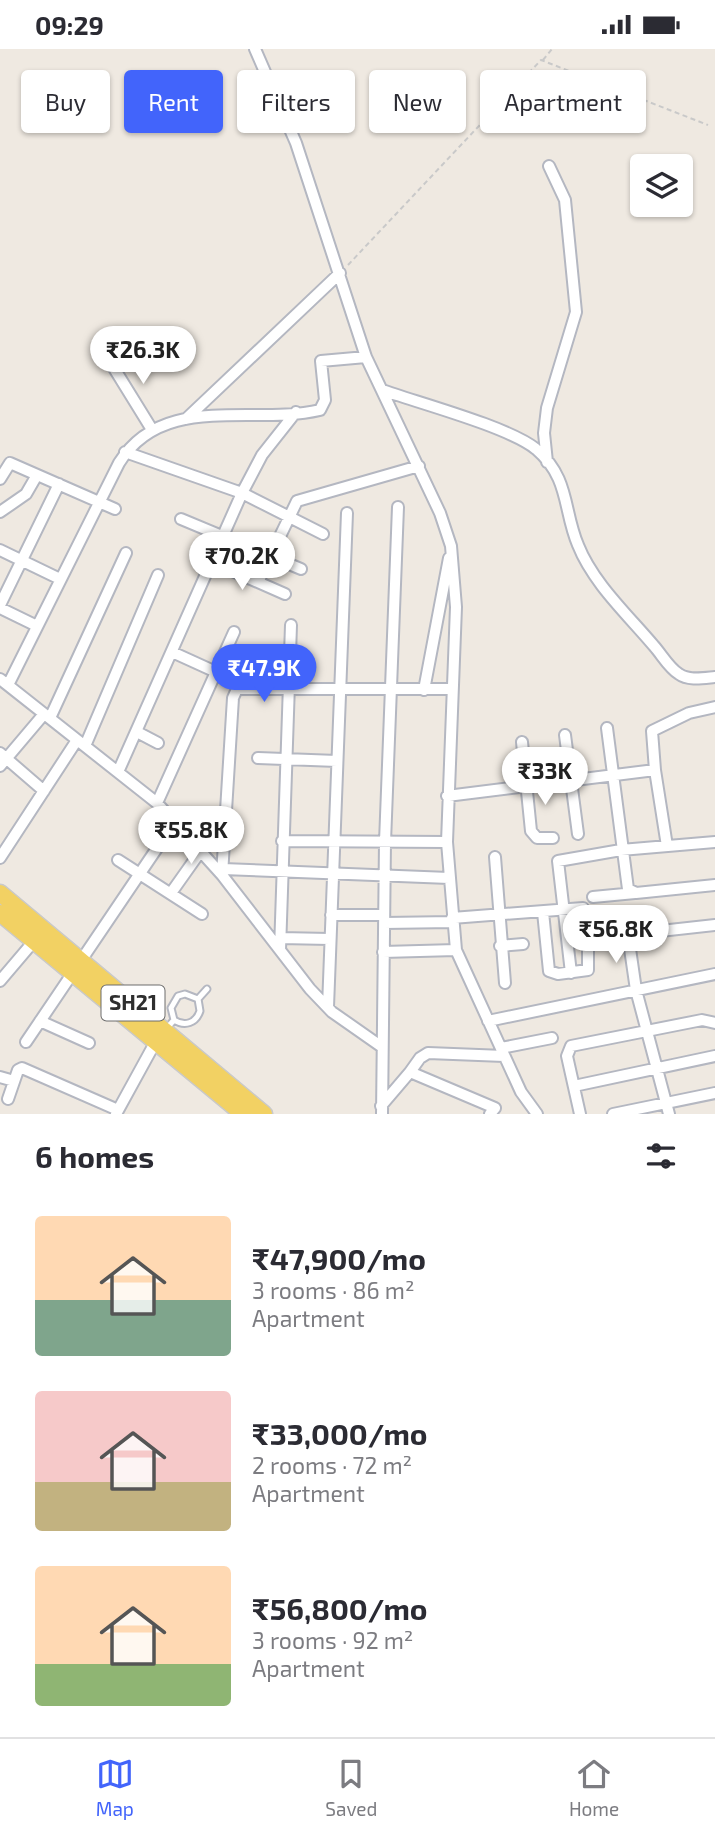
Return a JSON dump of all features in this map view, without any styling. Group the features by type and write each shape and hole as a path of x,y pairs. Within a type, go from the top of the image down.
{"main road":[{"name":"SH21","path":"0,893 77,967"},
{"name":"SH21","path":"0,913 34,941 77,967 165,1031 264,1114"},
{"name":"SH21","path":"165,1031 243,1114"}],"street":[{"path":"255,49 296,143 366,357 419,466 451,546 456,607 447,842 456,950 521,1092 537,1114"},
{"path":"547,462 544,433 547,408 576,312 565,200 549,166"},
{"path":"186,419 340,273"},
{"path":"366,357 321,361 325,400 323,408 186,419 151,428 125,452 37,626 4,682 157,803 200,852 223,872 328,1007 382,1047"},
{"path":"109,360 151,428"},
{"path":"382,390 515,437 535,449 547,462 567,498 577,543 612,595 678,674 700,679 715,677"},
{"path":"118,772 242,493 262,455 296,412"},
{"path":"125,452 242,493 323,534"},
{"path":"0,479 10,463 115,509"},
{"path":"258,582 288,515 298,501 419,466"},
{"path":"0,512 26,494 37,475"},
{"path":"37,626 0,606 59,484"},
{"path":"382,1110 385,876 398,507"},
{"path":"328,1007 347,513"},
{"path":"181,519 301,569"},
{"path":"424,690 451,546"},
{"path":"0,550 60,579"},
{"path":"44,792 2,760 47,716 126,553"},
{"path":"212,562 285,594"},
{"path":"2,850 81,743 158,575"},
{"path":"280,944 280,873 291,625"},
{"path":"157,803 234,632"},
{"path":"172,652 216,672"},
{"path":"223,872 234,692 241,688 452,689"},
{"path":"667,846 655,771 652,731 689,713 715,708"},
{"path":"607,727 626,884 631,892 636,893"},
{"path":"136,732 158,743"},
{"path":"565,735 578,834"},
{"path":"522,742 533,835 553,838"},
{"path":"258,758 337,761"},
{"path":"447,796 655,771"},
{"path":"26,1042 174,823"},
{"path":"282,841 447,842"},
{"path":"571,973 558,861 621,850 715,842"},
{"path":"171,893 200,852"},
{"path":"495,856 505,983"},
{"path":"118,860 202,914"},
{"path":"223,872 449,878"},
{"path":"593,897 715,885"},
{"path":"331,915 452,920 564,910 584,910 588,970 571,973 549,971 543,912"},
{"path":"588,939 715,925"},
{"path":"628,935 636,990 667,1109"},
{"path":"280,944 330,939"},
{"path":"0,981 34,941"},
{"path":"500,946 523,944"},
{"path":"383,952 456,950"},
{"path":"488,1021 715,974"},
{"path":"580,1114 567,1056 570,1046 702,1020 715,1023"},
{"path":"40,1021 89,1043"},
{"path":"8,1099 18,1070 22,1068 117,1112 165,1031"},
{"path":"382,1110 420,1058 428,1053 503,1052 552,1038"},
{"path":"574,1086 715,1056"},
{"path":"410,1072 495,1108 490,1114"},
{"path":"0,1077 14,1081"},
{"path":"616,1114 667,1109 715,1093"}],"lane":[{"path":"198,999 207,989"},
{"path":"165,1031 171,1007 178,996 185,994 198,999"},
{"path":"165,1031 195,1020 200,1011 198,999"}],"path":[{"path":"340,273 552,49"},
{"path":"542,60 708,125"}]}
